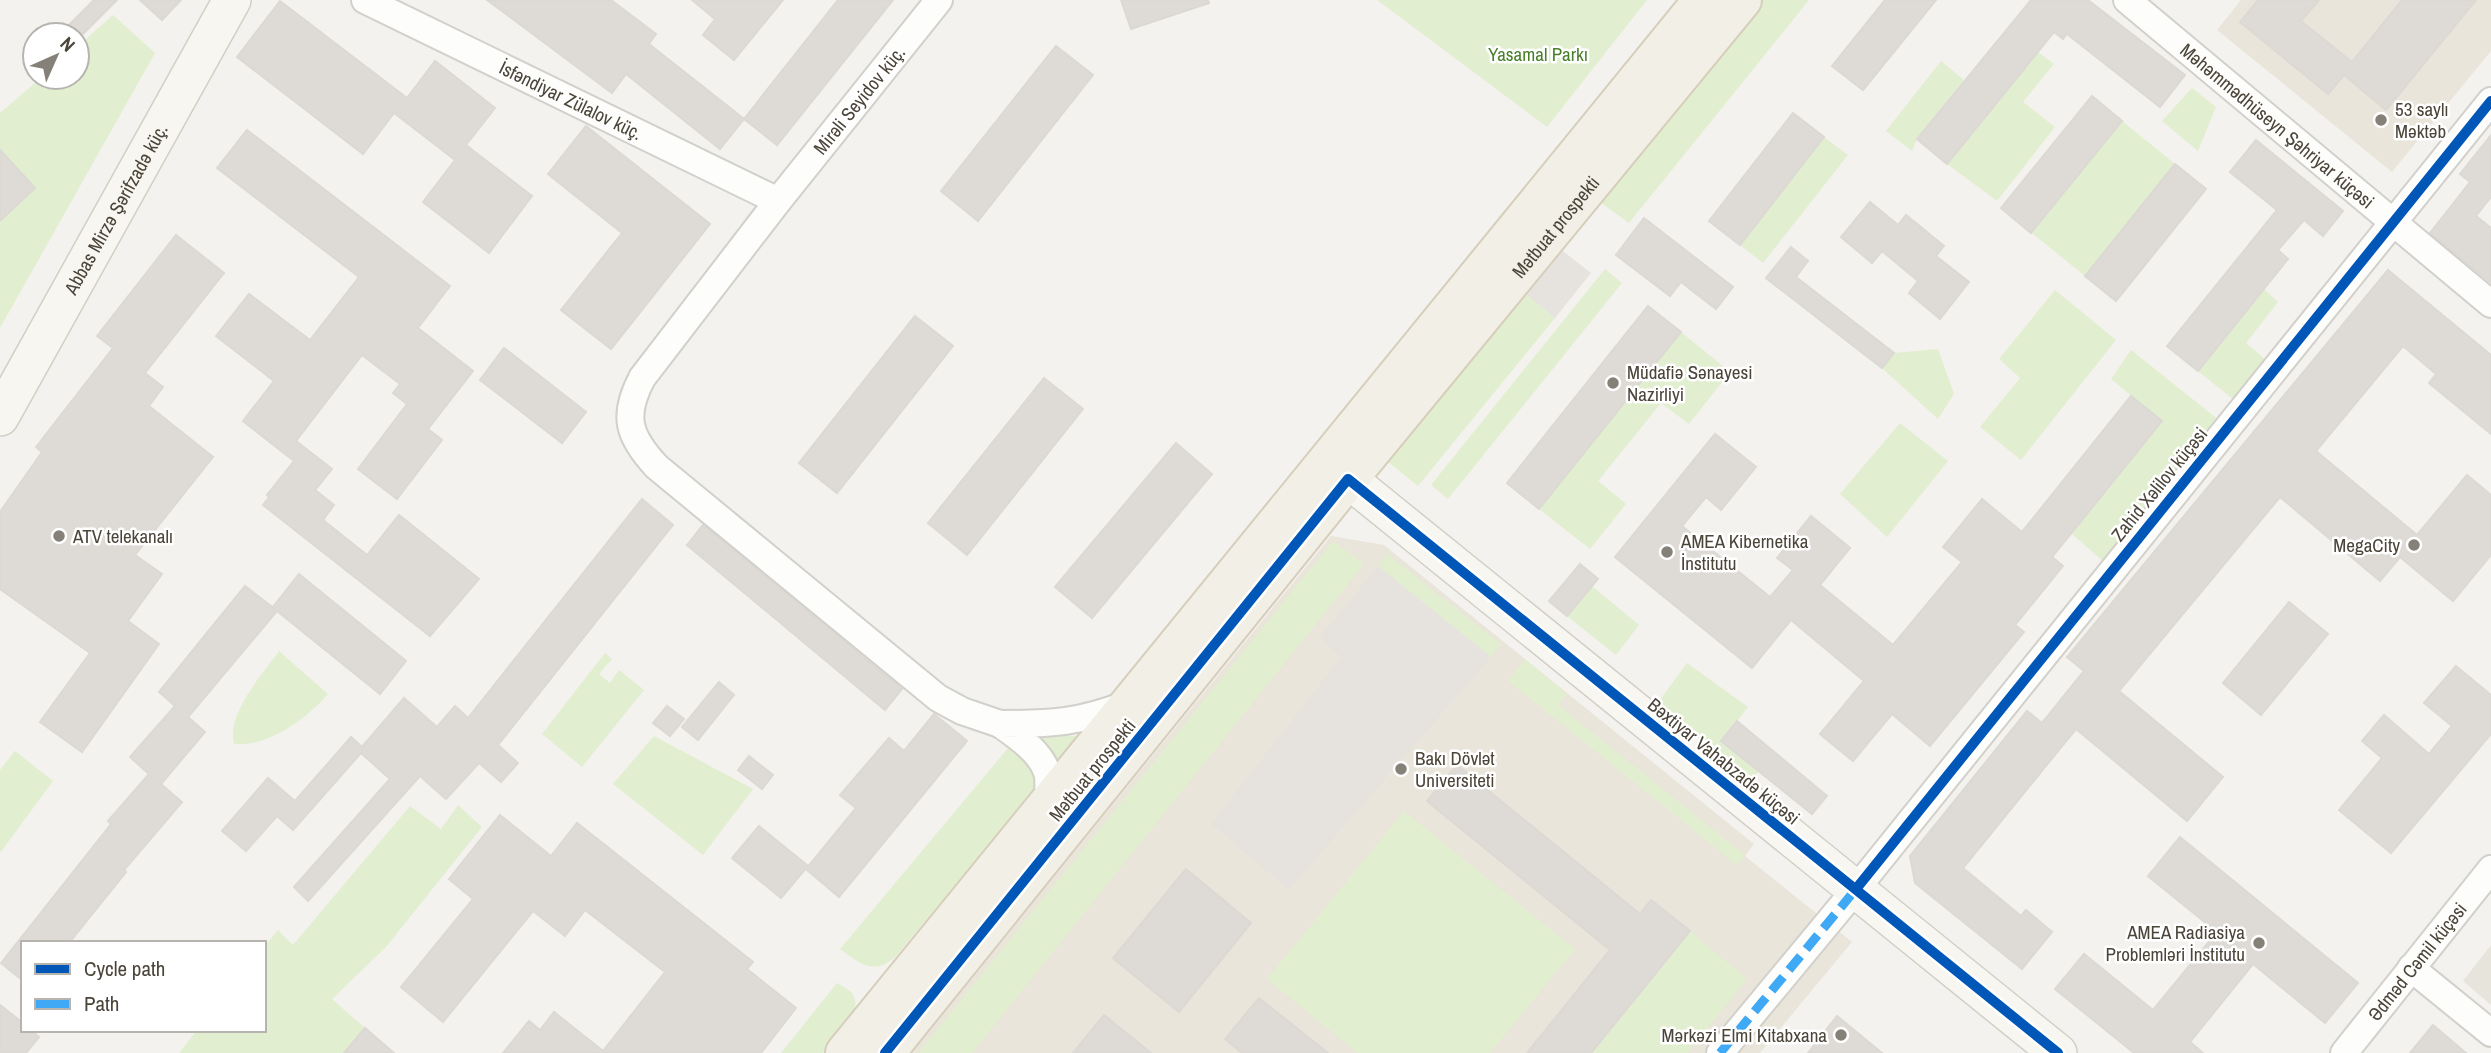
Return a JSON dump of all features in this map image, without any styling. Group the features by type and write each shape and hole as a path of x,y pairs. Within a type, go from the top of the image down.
{"main road":[{"name":"Mətbuat prospekti","path":"885,1053 1342,475 1703,0"},
{"name":"Mətbuat prospekti","path":"845,1053 1131,702 1342,475 1742,0"}],"street":[{"name":"Abbas Mirzə Şərifzadə küç.","path":"0,417 232,0"},
{"name":"İsfəndiyar Zülalov küç.","path":"365,0 778,201"},
{"name":"Mirəli Seyidov küç.","path":"939,0 778,201 642,379 630,407 630,429 642,451 657,467 938,698 962,711 1000,724"},
{"name":"Məhəmmədhüseyn Şəhriyar küçəsi","path":"2127,0 2491,304"},
{"name":"Zahid Xəlilov küçəsi","path":"1720,1053 1856,889 2491,101"},
{"name":"Bəxtiyar Vahabzadə küçəsi","path":"1342,475 2058,1053"},
{"path":"1000,724 1058,724 1080,720 1131,702"},
{"path":"1000,724 1023,741 1041,760 1048,775 1048,804"},
{"name":"Ədməd Cəmil küçəsi","path":"2344,1053 2491,869"},
{"path":"2411,968 2491,1033"}],"shaded area":[{"name":"53 saylı Məktəb","path":"2241,0 2491,0 2491,51 2392,172 2217,30"},
{"path":"1559,248 1591,273 1555,318 1524,293"},
{"name":"Bakı Dövlət Universiteti","path":"1331,536 1384,545 1754,844 1745,856 1852,942 1760,1053 911,1053"},
{"path":"1378,566 1491,657 1289,890 1211,824 1341,657 1319,638"},
{"path":"2491,945 2491,1005 2463,981"}],"green space":[{"name":"Yasamal Parkı","path":"1377,0 1647,0 1547,127"},
{"path":"1761,0 1809,0 1629,223 1597,200"},
{"path":"113,15 155,53 0,328 0,113 26,91 91,91 91,35"},
{"path":"2038,52 2054,64 2023,102 2055,127 1997,201 1947,164"},
{"path":"1941,61 1964,80 1917,139 1912,151 1886,131"},
{"path":"2192,88 2216,107 2198,151 2162,121"},
{"path":"2122,121 2175,164 2085,276 2032,233"},
{"path":"1824,137 1848,155 1763,263 1740,245"},
{"path":"1605,269 1622,283 1448,499 1431,485"},
{"path":"2264,289 2278,302 2246,343 2267,361 2234,400 2198,371"},
{"path":"2055,290 2116,340 2021,460 1980,427 2020,378 1999,359"},
{"path":"1524,293 1555,318 1418,486 1387,461"},
{"path":"1681,332 1730,372 1689,424 1661,403 1598,481 1626,504 1590,549 1539,509"},
{"path":"1938,349 1954,394 1938,419 1882,368 1894,353"},
{"path":"2131,350 2220,421 2105,563 2071,533 2162,421 2111,379"},
{"path":"1900,423 1948,461 1887,537 1840,494"},
{"path":"1333,541 1364,564 972,1053 918,1053"},
{"path":"1387,554 1501,644 1491,657 1378,566"},
{"path":"1592,586 1639,625 1616,655 1567,616"},
{"path":"279,651 328,694 286,730 260,741 234,744 235,720 240,708"},
{"path":"605,653 612,659 599,674 610,683 619,670 644,690 582,767 542,734"},
{"path":"1525,659 1567,694 1558,705 1745,855 1737,865 1508,681"},
{"path":"1687,663 1748,707 1721,741 1759,771 1744,790 1649,715"},
{"path":"1036,735 1081,736 1056,765"},
{"path":"654,736 753,789 703,855 613,784"},
{"path":"1008,748 1018,748 1036,771 1037,787 895,957 887,963 873,967 860,963 840,949"},
{"path":"15,751 53,781 0,853 0,770"},
{"path":"458,805 482,827 386,947 332,999 365,1028 344,1053 179,1053 195,1032 266,1032 266,945 278,930 293,945 410,806 441,829"},
{"path":"1404,811 1575,949 1490,1053 1358,1053 1267,979"},
{"path":"1690,931 1747,979 1688,1053 1591,1053"},
{"path":"837,983 851,992 855,999 852,1016 841,1032 823,1053 781,1053"}],"building":[{"path":"94,0 117,0 91,26 91,21 73,21"},
{"path":"140,0 181,0 162,20"},
{"path":"487,0 611,0 656,34 649,44 744,119 720,149 626,74 612,93"},
{"path":"692,0 783,0 734,60 703,35 715,19"},
{"path":"838,0 893,0 777,145 744,119"},
{"path":"1121,0 1208,0 1209,3 1131,29"},
{"path":"1885,0 1936,0 1863,90 1832,66"},
{"path":"2031,0 2088,0 2185,75 2160,107 2067,34 2063,39 2054,32 1947,164 1917,139"},
{"path":"2258,0 2319,0 2301,21 2352,62 2402,0 2476,0 2386,110 2344,75 2328,94 2240,22"},
{"path":"280,1 407,98 435,61 495,108 466,145 532,196 489,253 423,202 455,160 394,113 363,154 237,57"},
{"path":"1056,46 1093,75 978,221 941,191"},
{"path":"2092,96 2122,121 2031,233 2001,208"},
{"path":"1793,113 1824,137 1740,245 1709,221"},
{"path":"586,126 710,224 611,349 561,310 622,233 548,174"},
{"path":"247,130 450,286 418,328 473,371 428,429 442,440 397,499 358,469 407,404 393,393 400,384 362,355 296,441 332,469 315,490 334,505 323,520 367,555 399,515 479,579 430,636 263,505 269,497 267,495 294,461 243,421 274,381 216,336 249,294 310,340 359,277 217,168"},
{"path":"2491,135 2491,197 2476,216 2491,228 2491,283 2430,233 2470,182 2460,174"},
{"path":"2256,140 2343,211 2323,236 2304,220 2278,250 2288,259 2198,371 2167,346 2277,210 2230,172"},
{"path":"0,150 35,188 0,221"},
{"path":"2175,164 2206,189 2116,301 2085,276"},
{"path":"1870,202 1898,225 1906,215 1944,246 1936,256 1969,282 1940,319 1909,293 1918,281 1882,251 1872,263 1841,237"},
{"path":"1644,218 1733,287 1716,309 1681,282 1670,296 1616,255"},
{"path":"176,235 224,273 145,373 163,387 149,406 213,457 135,555 162,574 128,621 159,644 82,752 40,722 90,653 0,589 0,512 42,452 36,447 113,348 97,336"},
{"path":"1791,247 1808,261 1796,277 1894,353 1882,368 1766,278"},
{"name":"MegaCity","path":"2388,270 2491,355 2491,434 2429,383 2436,374 2403,346 2316,451 2417,535 2467,475 2491,495 2491,555 2453,601 2400,557 2380,581 2280,497 2119,691 2223,777 2187,821 2076,729 1963,868 2021,916 2026,910 2052,932 2022,969 1915,883 1910,856 2027,711 2042,723 2084,671 2067,657"},
{"name":"Müdafiə Sənayesi Nazirliyi","path":"1648,306 1681,332 1539,509 1507,483"},
{"path":"915,316 953,346 837,493 799,463"},
{"path":"504,348 586,412 562,443 480,380"},
{"path":"1044,378 1083,409 967,555 928,523"},
{"path":"2131,396 2162,421 2052,557 2063,566 2015,625 2024,632 1930,746 1892,714 1853,761 1820,734 1864,681 1791,620 1752,668 1615,557 1715,434 1756,467 1721,510 1706,497 1682,526 1770,597 1793,570 1777,558 1811,516 1850,548 1820,585 1893,645 1962,562 1943,547 1982,499 2022,532"},
{"path":"1176,443 1212,474 1092,618 1055,587"},
{"path":"642,499 673,525 498,745 518,763 501,782 479,763 446,799 420,776 308,901 294,887 390,779 361,753 293,830 277,816 246,851 222,831 268,778 295,801 351,737 362,747 404,698 437,727 455,706 468,718"},
{"path":"703,525 902,689 885,710 687,545"},
{"path":"1580,564 1598,579 1567,616 1549,601"},
{"path":"299,574 406,661 380,694 277,611 188,717 205,732 161,784 182,802 124,870 126,872 71,941 21,941 21,979 1,963 111,824 108,821 149,774 130,757 175,706 159,692 245,586 275,609 273,607"},
{"path":"2289,602 2328,634 2261,715 2223,683"},
{"path":"2456,666 2491,695 2491,734 2391,853 2339,810 2382,758 2362,741 2384,715 2429,754 2452,726 2424,703"},
{"path":"719,682 734,695 698,740 682,727"},
{"path":"667,706 684,719 670,736 653,723"},
{"path":"934,714 967,741 839,897 806,869 856,808 840,795 889,738 904,751"},
{"path":"1737,721 1827,796 1812,814 1721,741"},
{"path":"749,756 773,775 762,789 738,770"},
{"path":"1457,765 1640,914 1651,900 1690,931 1591,1053 1527,1053 1610,950 1427,801"},
{"path":"500,815 551,856 577,823 753,962 747,969 796,1008 761,1053 503,1053 529,1021 540,1030 554,1012 603,1051 665,972 585,910 565,936 533,911 443,1022 401,987 473,899 449,879"},
{"path":"759,826 808,866 781,898 732,858"},
{"name":"AMEA Radiasiya Problemləri İnstitutu","path":"2180,837 2358,983 2325,1023 2253,964 2190,1042 2203,1053 2134,1053 2055,989 2084,954 2153,1010 2217,932 2148,876"},
{"path":"1186,869 1251,923 1179,1012 1113,958"},
{"path":"1259,998 1328,1053 1242,1053 1225,1039"},
{"path":"0,1005 21,1021 21,1032 33,1032 39,1037 26,1053 0,1053"},
{"path":"1104,1015 1151,1053 1073,1053"},
{"name":"Mərkəzi Elmi Kitabxana","path":"1837,1016 1882,1053 1808,1053"},
{"path":"2433,1025 2466,1053 2410,1053"},
{"path":"365,1028 394,1053 344,1053"}],"marked path":[{"path":"1720,1053 1856,889"}],"cycle path":[{"path":"1856,889 2491,101"},
{"path":"885,1053 1348,479 2058,1053"}],"place":[{"name":"53 saylı Məktəb","path":"2381,120"},
{"name":"Müdafiə Sənayesi Nazirliyi","path":"1613,383"},
{"name":"ATV telekanalı","path":"59,536"},
{"name":"MegaCity","path":"2414,545"},
{"name":"AMEA Kibernetika İnstitutu","path":"1667,552"},
{"name":"Bakı Dövlət Universiteti","path":"1401,769"},
{"name":"AMEA Radiasiya Problemləri İnstitutu","path":"2259,943"},
{"name":"Mərkəzi Elmi Kitabxana","path":"1841,1035"}]}
